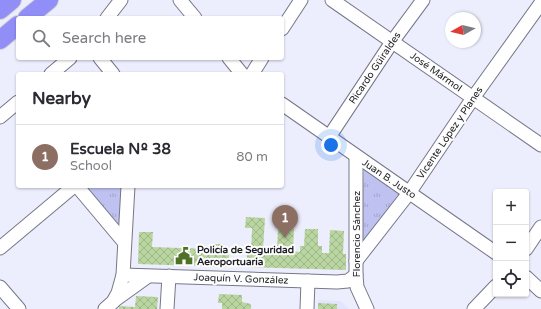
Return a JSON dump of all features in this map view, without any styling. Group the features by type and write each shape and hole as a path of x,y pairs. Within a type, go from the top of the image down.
{"highway":[{"path":"0,10 12,0"},
{"path":"29,16 49,0"},
{"path":"0,40 16,27"}],"street":[{"path":"109,16 121,0"},
{"path":"180,0 193,16"},
{"path":"284,26 301,0"},
{"name":"José Mármol","path":"332,0 541,145"},
{"name":"Ricardo Güiraldes","path":"329,137 392,42 423,0"},
{"name":"Vicente López y Planes","path":"356,261 409,193 473,98 541,3"},
{"path":"53,72 68,60"},
{"path":"102,60 111,72"},
{"path":"231,60 240,72"},
{"path":"253,72 261,60"},
{"name":"Juan B. Justo","path":"284,105 493,251"},
{"path":"0,118 16,107"},
{"name":"Florencio Sánchez","path":"356,156 356,275 357,287 366,309"},
{"path":"0,248 72,188"},
{"path":"79,188 124,242"},
{"path":"109,305 118,293 123,275 128,188"},
{"path":"529,245 541,227"},
{"name":"Joaquín V. González","path":"123,275 337,282 348,281 356,275"},
{"path":"109,305 147,276"},
{"path":"167,309 169,276"},
{"path":"529,280 541,291"},
{"path":"307,309 308,281"},
{"name":"Florencio Sánchez","path":"337,282 366,309"},
{"path":"0,287 19,309"},
{"path":"474,309 493,289"}],"shaded area":[{"path":"318,300 341,301 349,309 318,309"}],"green space":[{"path":"364,165 404,195 360,251"},
{"path":"86,188 123,188 119,225"}],"building":[{"path":"246,217 265,218 263,250 277,250 278,228 294,229 293,251 300,252 300,246 304,246 305,229 318,229 318,246 322,246 322,253 329,253 330,230 344,231 343,254 346,254 346,270 247,267 247,251 251,252 252,228 245,228"},
{"name":"Policía de Seguridad Aeroportuaria","path":"139,232 153,232 152,247 210,249 210,244 224,244 224,248 229,249 229,267 138,264"},
{"path":"219,294 242,295 242,302 251,304 251,309 222,309 222,303 218,303"},
{"path":"136,296 158,297 157,309 119,309 119,306 135,307"},
{"path":"318,303 337,304 337,309 318,309"}],"place":[{"name":"Escuela Nº 38","path":"285,238"},
{"name":"Policía de Seguridad Aeroportuaria","path":"184,256"}]}
